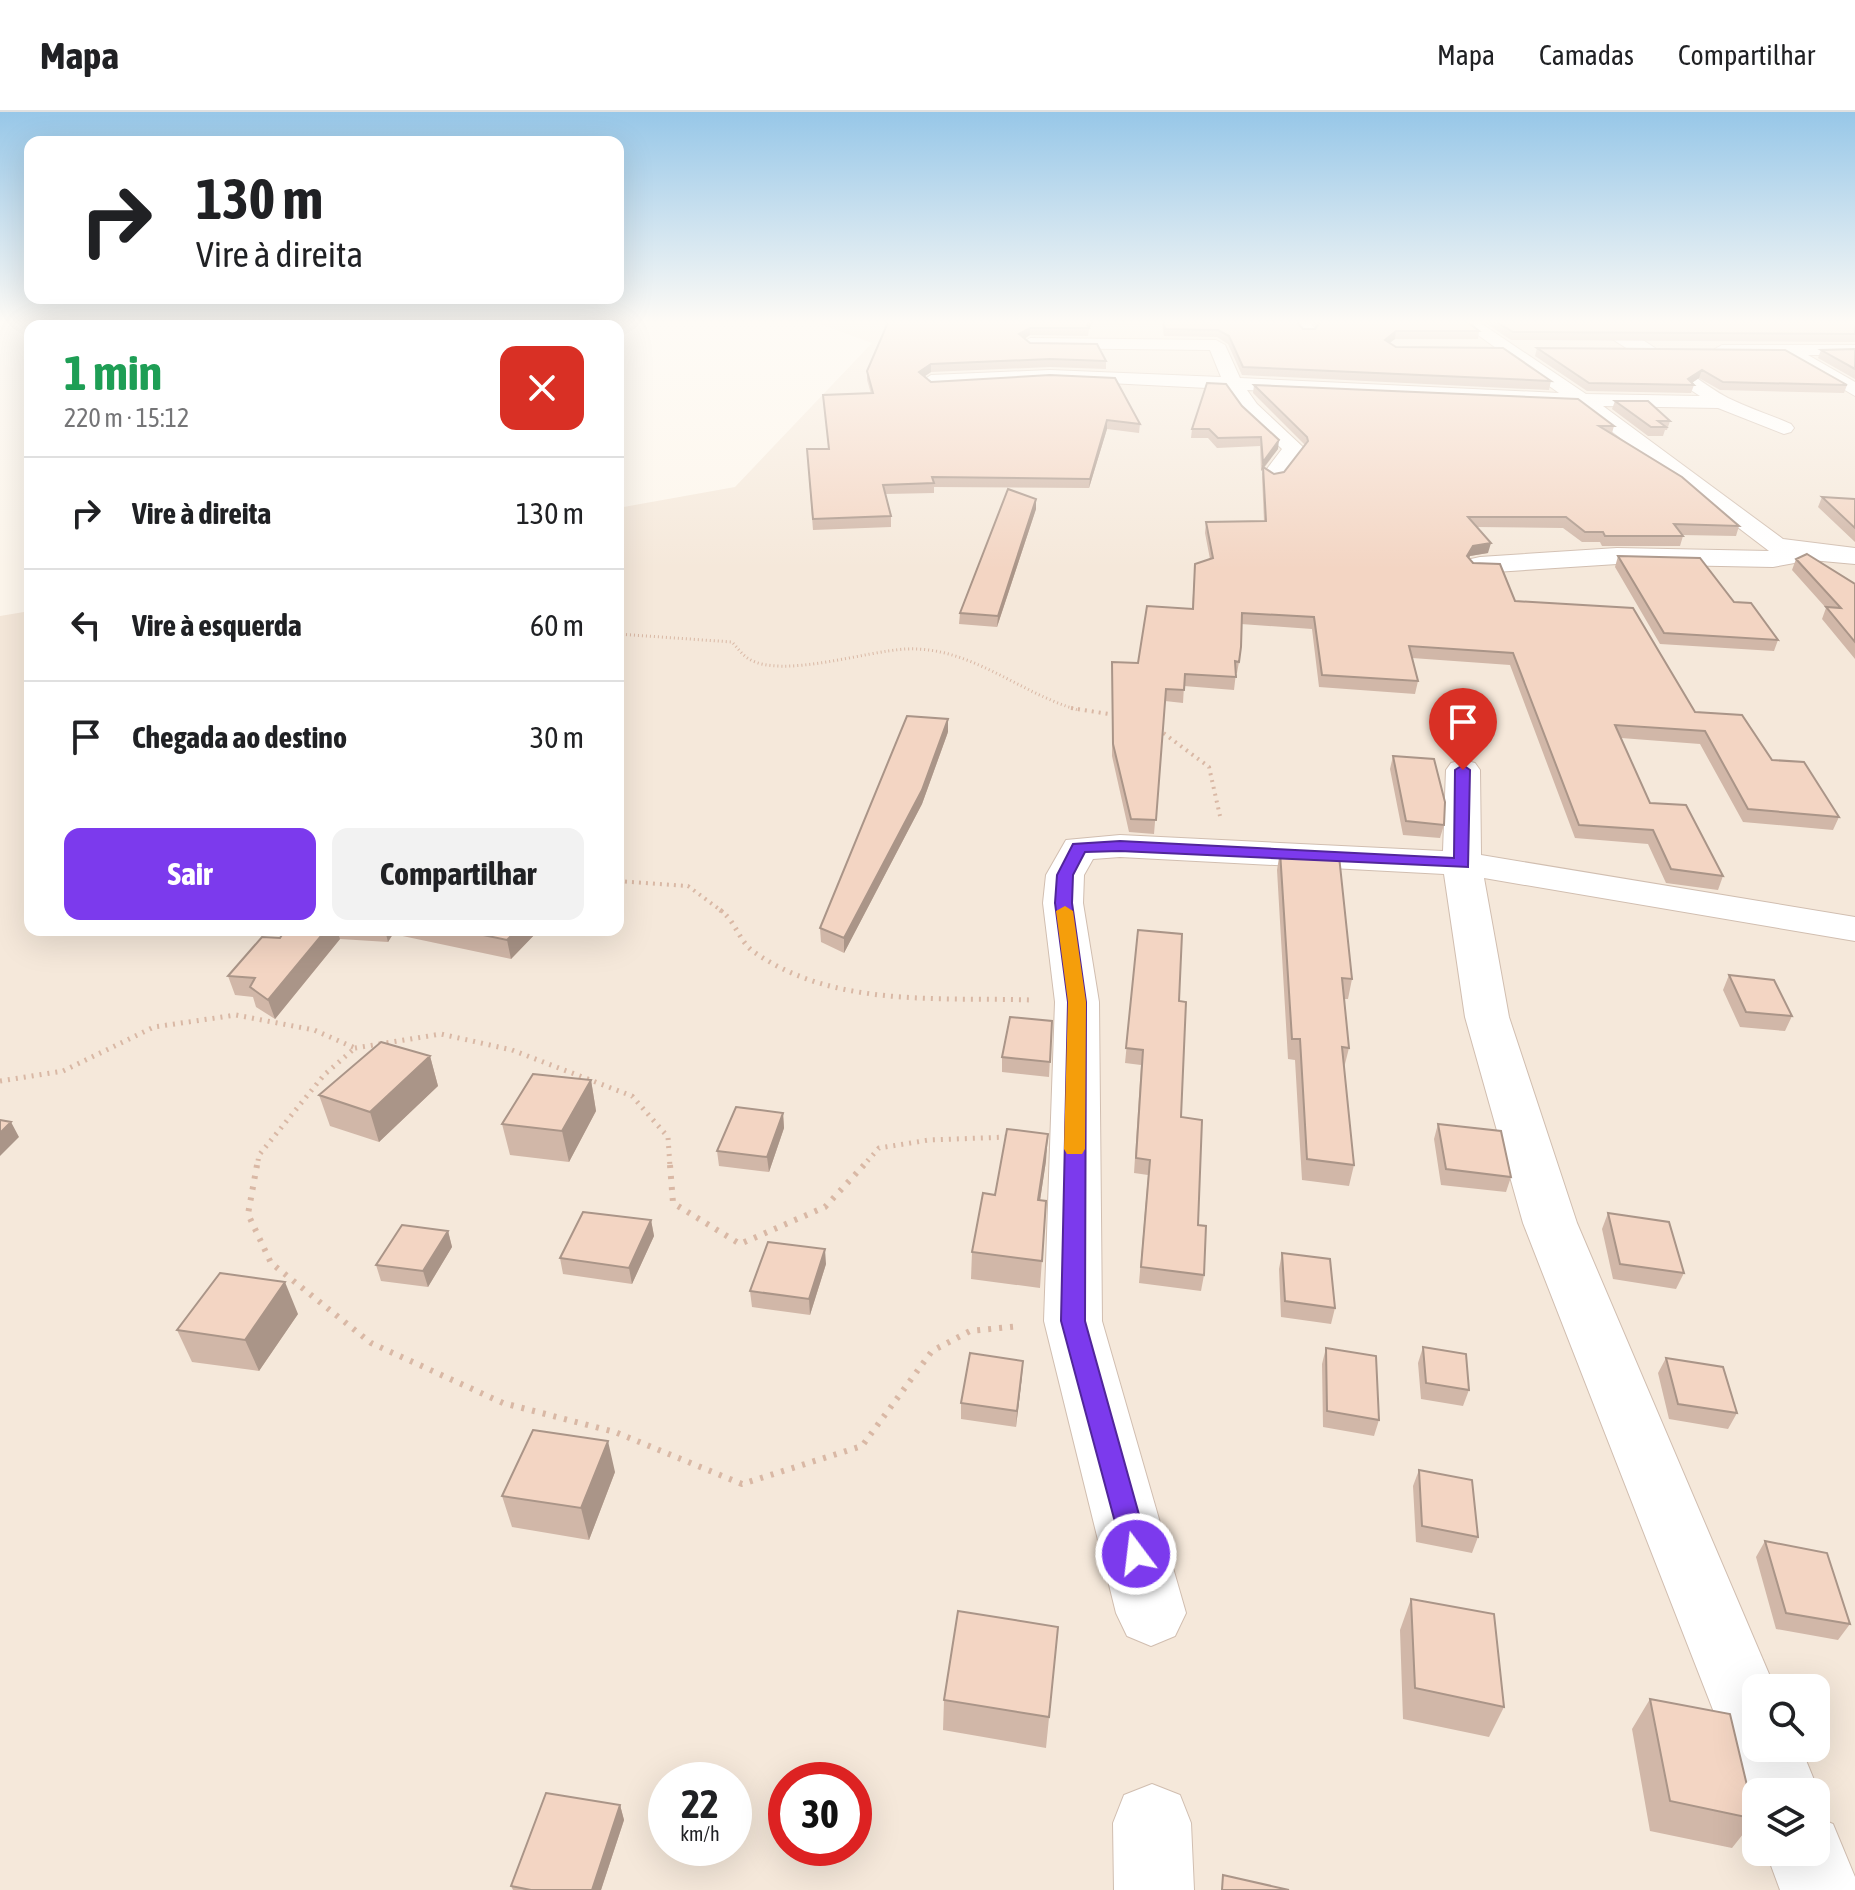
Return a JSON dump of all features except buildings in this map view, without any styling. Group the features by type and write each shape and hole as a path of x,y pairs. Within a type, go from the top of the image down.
{"street":[{"path":"1246,403 1293,448 1274,474"},
{"path":"1586,403 1775,545 1815,553 1855,556"},
{"path":"1723,403 1784,428"},
{"path":"1480,565 1646,555 1773,559 1815,553"},
{"path":"1463,770 1462,863 1487,1017 1550,1223 1742,1696"},
{"path":"1151,1613 1073,1321 1077,1002 1063,903 1065,875 1079,848 1120,846 1462,863 1855,929"},
{"path":"1811,1866 1820,1890"}],"path":[{"path":"624,634 732,642 750,660 795,668 844,657 909,649 967,658 1047,701 1085,712 1124,716"},
{"path":"1154,726 1209,767 1226,853"},
{"path":"624,881 688,886 730,917 750,950 789,974 856,994 1077,1002"},
{"path":"0,1081 63,1071 154,1027 236,1015 314,1030 355,1048"},
{"path":"1073,1321 970,1331 932,1351 862,1446 742,1484 615,1432 503,1403 371,1343 271,1263 248,1214 259,1155 324,1075 355,1048 441,1034 512,1050 632,1096 668,1137 673,1203 740,1244 825,1207 879,1148 929,1140 987,1136 1075,1138"}],"shaded area":[{"path":"815,403 1855,403 1855,1890 0,1890 0,616 24,612 24,936 624,936 624,507 735,487"}],"slow traffic":[{"path":"1065,911 1077,1002 1075,1149"}],"route":[{"path":"1136,1554 1073,1321 1077,1002 1063,903 1065,875 1079,848 1120,846 1462,863 1463,770"}]}
